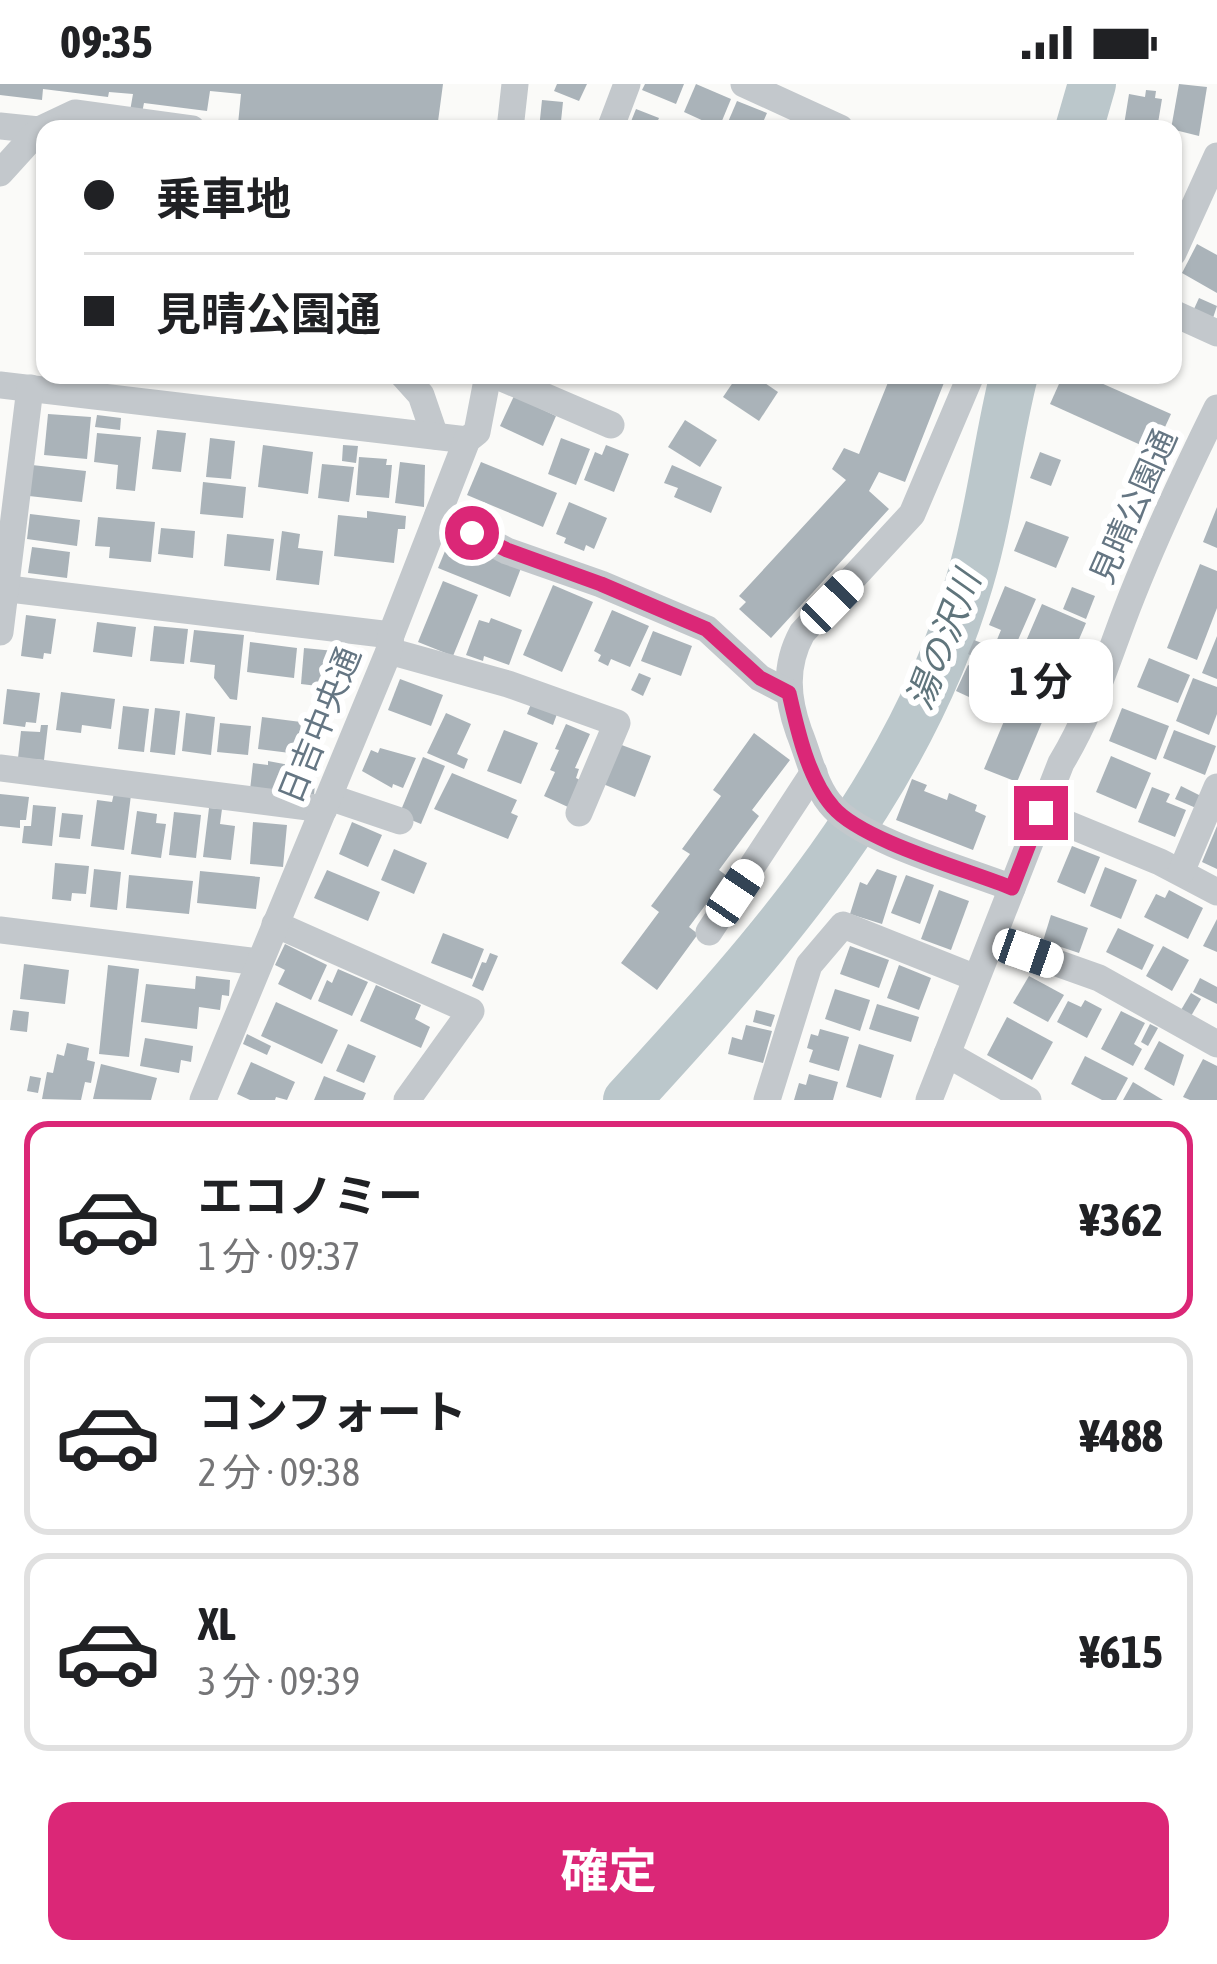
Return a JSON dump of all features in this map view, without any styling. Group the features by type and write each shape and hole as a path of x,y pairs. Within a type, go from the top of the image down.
{"street":[{"path":"510,120 515,84"},
{"path":"613,120 627,84"},
{"path":"744,84 823,120"},
{"path":"60,120 75,113 126,120"},
{"path":"0,126 36,130"},
{"path":"0,173 36,133"},
{"path":"1182,233 1217,156"},
{"path":"1182,317 1217,334"},
{"path":"412,384 421,395 434,436"},
{"name":"日吉中央通","path":"203,1100 390,643 467,440 477,432 490,384"},
{"path":"513,384 611,425"},
{"path":"967,384 912,514 802,634 788,667 789,693 814,772 835,810 865,830 1012,888"},
{"path":"0,385 467,440"},
{"path":"0,632 30,388"},
{"name":"見晴公園通","path":"929,1100 1061,763 1084,724 1184,475 1217,408"},
{"path":"438,515 507,550 706,629 760,678 789,693"},
{"path":"3,589 390,643 617,723 579,813"},
{"path":"0,768 326,803 400,821"},
{"path":"709,932 814,772"},
{"path":"1181,872 1217,787"},
{"path":"1041,813 1217,892"},
{"path":"275,924 471,1011 406,1100"},
{"path":"767,1100 808,964 843,925 976,978"},
{"path":"0,930 260,962"},
{"path":"992,940 1100,978 1217,1044"},
{"path":"947,1054 1028,1100"}],"building":[{"path":"0,84 443,84 438,120 238,120 241,94 210,91 207,111 144,103 142,113 130,111 133,94 109,92 108,97 43,89 42,100 0,95"},
{"path":"557,84 587,84 579,101 554,91"},
{"path":"645,84 684,84 676,104 642,90"},
{"path":"696,84 731,99 722,120 702,120 684,112"},
{"path":"1179,84 1207,87 1199,136 1182,132 1182,120 1173,120"},
{"path":"1146,90 1156,91 1155,98 1162,99 1158,120 1125,120 1129,94 1145,97"},
{"path":"542,100 563,102 561,120 540,120"},
{"path":"737,101 767,113 764,120 729,120"},
{"path":"636,109 659,118 658,120 632,120"},
{"path":"1197,244 1217,255 1217,293 1182,273"},
{"path":"1199,298 1217,306 1213,318 1194,309"},
{"path":"732,384 766,384 778,392 759,421 723,397"},
{"path":"887,384 943,384 905,482 879,472 869,491 889,509 771,638 739,609 746,602 739,596 846,480 832,469 844,448 859,454"},
{"path":"1059,384 1103,384 1171,414 1154,451 1050,404"},
{"path":"514,396 556,416 543,446 500,426"},
{"path":"48,414 91,417 87,459 44,455"},
{"path":"97,415 121,418 120,430 95,427"},
{"path":"685,420 717,440 700,467 668,447"},
{"path":"157,430 186,433 181,472 152,469"},
{"path":"97,433 141,437 135,491 116,489 118,465 94,462"},
{"path":"210,438 235,441 231,479 206,477"},
{"path":"561,438 590,449 576,485 548,474"},
{"path":"263,445 313,452 308,494 258,487"},
{"path":"343,445 358,446 356,463 342,461"},
{"path":"606,445 629,454 614,492 584,480 595,452 602,455"},
{"path":"1040,452 1061,460 1051,486 1030,478"},
{"path":"359,457 387,459 386,465 392,465 389,498 356,495"},
{"path":"400,462 425,465 424,507 395,503"},
{"path":"481,462 557,493 543,527 467,495"},
{"path":"322,464 354,467 349,502 318,498"},
{"path":"32,465 86,471 82,502 29,496"},
{"path":"672,465 722,487 711,513 674,497 678,488 664,483"},
{"path":"203,482 246,487 243,518 200,514"},
{"path":"569,502 607,518 594,549 586,545 584,551 556,534"},
{"path":"1217,507 1217,548 1203,542"},
{"path":"367,511 406,516 405,529 398,529 394,563 334,556 338,515 367,518"},
{"path":"30,514 80,520 77,546 27,539"},
{"path":"98,517 155,522 151,562 109,558 110,547 95,546"},
{"path":"1026,521 1069,537 1056,568 1014,551"},
{"path":"161,528 195,531 193,558 158,554"},
{"path":"282,531 300,534 298,548 323,551 319,585 276,580"},
{"path":"227,534 274,539 270,571 224,566"},
{"path":"450,539 521,568 510,597 438,568"},
{"path":"32,547 70,552 67,578 28,573"},
{"path":"1200,564 1217,571 1217,608 1197,660 1167,648"},
{"path":"443,581 478,595 453,656 418,642"},
{"path":"553,585 593,602 562,672 523,655"},
{"path":"1005,586 1036,599 1014,649 996,642 1001,630 989,625"},
{"path":"1072,587 1095,596 1086,619 1063,609"},
{"path":"1042,604 1086,623 1074,651 1065,647 1055,670 1020,655"},
{"path":"612,610 649,626 630,667 611,659 608,666 598,661 601,655 594,651"},
{"path":"26,615 56,619 51,654 44,653 43,659 21,656"},
{"path":"491,618 522,630 509,665 466,655 479,620 489,623"},
{"path":"97,622 136,627 132,657 93,652"},
{"path":"154,626 188,629 184,664 150,661"},
{"path":"194,630 244,635 237,700 230,699 214,678 215,665 190,662"},
{"path":"653,631 692,646 681,676 641,661"},
{"path":"1217,636 1217,679 1202,673"},
{"path":"974,640 997,649 991,663 968,654"},
{"path":"250,642 297,648 294,678 247,672"},
{"path":"304,648 355,653 351,690 301,684"},
{"path":"1149,658 1190,675 1178,703 1137,687"},
{"path":"968,665 1006,683 995,709 956,691"},
{"path":"639,673 651,678 643,696 631,690"},
{"path":"1193,678 1217,687 1217,714 1209,735 1176,721"},
{"path":"400,679 443,695 431,726 388,710"},
{"path":"7,689 40,693 36,723 26,722 25,727 3,724"},
{"path":"61,692 115,699 111,729 82,725 81,733 56,730"},
{"path":"315,702 336,705 335,718 313,715"},
{"path":"1012,702 1045,715 1017,782 984,769"},
{"path":"531,704 557,714 553,725 527,714"},
{"path":"123,706 149,709 144,752 118,749"},
{"path":"155,708 180,711 175,755 150,752"},
{"path":"1122,708 1169,726 1156,760 1109,741"},
{"path":"186,713 215,717 211,755 182,751"},
{"path":"446,713 471,724 457,754 468,759 464,769 427,753"},
{"path":"262,717 301,722 298,754 258,749"},
{"path":"220,723 251,726 248,755 217,752"},
{"path":"566,724 590,734 575,768 580,780 568,807 544,796"},
{"path":"41,725 48,725 44,760 18,758 21,731 40,732"},
{"path":"504,730 538,743 521,784 487,771"},
{"path":"1174,730 1216,746 1205,775 1163,758"},
{"path":"754,733 790,760 752,810 759,816 719,870 727,876 689,927 698,934 657,990 621,963 659,912 651,906 690,854 682,849 721,796 713,790"},
{"path":"619,744 651,756 635,797 603,784"},
{"path":"380,748 416,758 403,788 393,784 392,788 362,771 371,750 378,753"},
{"path":"1111,756 1151,773 1136,809 1096,792"},
{"path":"423,757 445,766 421,824 399,815"},
{"path":"268,761 316,770 314,796 250,790 253,763 268,765"},
{"path":"452,773 517,800 511,813 518,816 508,839 434,809"},
{"path":"912,779 927,785 924,791 947,800 949,793 977,805 975,811 986,816 973,850 896,820"},
{"path":"1181,786 1201,796 1196,808 1175,799"},
{"path":"1152,787 1170,794 1166,802 1186,810 1175,837 1138,822"},
{"path":"114,793 131,795 124,850 91,846 97,800 112,802"},
{"path":"0,794 29,797 20,828 0,826"},
{"path":"33,805 56,807 52,846 22,843 24,826 31,826"},
{"path":"209,808 222,809 220,824 235,826 231,860 203,857"},
{"path":"137,811 157,814 156,823 166,824 161,858 131,854"},
{"path":"174,812 201,815 196,858 169,855"},
{"path":"62,813 83,815 80,839 59,837"},
{"path":"253,822 287,825 283,867 250,864"},
{"path":"352,822 382,835 368,867 339,854"},
{"path":"1217,826 1217,869 1202,862"},
{"path":"1072,846 1100,857 1085,894 1057,882"},
{"path":"394,849 427,863 414,894 381,880"},
{"path":"55,863 89,866 86,894 72,893 71,901 52,899"},
{"path":"1105,867 1137,880 1121,919 1090,906"},
{"path":"94,869 121,872 117,910 90,907"},
{"path":"877,869 897,876 882,924 850,914 860,882 867,885"},
{"path":"327,870 380,892 368,921 314,898"},
{"path":"200,871 260,877 256,909 197,903"},
{"path":"129,875 193,881 189,914 126,908"},
{"path":"906,875 934,885 920,924 891,913"},
{"path":"939,890 969,901 951,950 921,939"},
{"path":"1169,890 1203,908 1188,939 1144,917 1156,894 1165,898"},
{"path":"1051,915 1088,928 1079,953 1043,941"},
{"path":"1217,919 1217,952 1203,946"},
{"path":"1118,928 1154,945 1142,970 1106,952"},
{"path":"443,933 484,949 472,979 431,963"},
{"path":"285,944 327,965 311,1000 278,984 285,970 275,965"},
{"path":"850,946 889,960 879,988 840,974"},
{"path":"1163,946 1189,960 1172,991 1146,976"},
{"path":"490,953 498,956 483,991 472,986"},
{"path":"24,964 69,970 65,1004 20,999"},
{"path":"108,965 139,969 129,1057 99,1054"},
{"path":"899,965 931,978 919,1010 887,998"},
{"path":"338,969 368,982 352,1016 318,1001"},
{"path":"196,976 230,980 229,996 222,995 220,1010 199,1007 197,1029 141,1022 146,984 195,989"},
{"path":"1029,976 1064,995 1048,1022 1013,1003"},
{"path":"1200,978 1217,987 1217,1004 1193,992"},
{"path":"376,985 421,1005 415,1019 430,1027 421,1048 360,1021"},
{"path":"835,989 870,1000 860,1031 825,1019"},
{"path":"1191,993 1201,999 1191,1016 1181,1010"},
{"path":"1085,1000 1102,1009 1087,1038 1057,1022 1068,1001 1081,1007"},
{"path":"276,1002 338,1030 322,1064 261,1036"},
{"path":"877,1004 919,1017 911,1042 869,1029"},
{"path":"13,1010 29,1012 27,1032 10,1030"},
{"path":"756,1010 775,1015 771,1027 753,1022"},
{"path":"1121,1011 1145,1023 1134,1044 1142,1049 1133,1066 1101,1049"},
{"path":"1007,1017 1053,1042 1032,1080 987,1055"},
{"path":"1150,1024 1158,1028 1148,1046 1141,1042"},
{"path":"746,1025 772,1031 763,1063 728,1054 732,1037 742,1040"},
{"path":"820,1029 849,1037 839,1071 809,1062 811,1034 818,1036"},
{"path":"247,1034 271,1046 267,1055 243,1044"},
{"path":"145,1038 193,1046 191,1062 181,1060 179,1073 140,1066"},
{"path":"1159,1041 1184,1055 1174,1086 1144,1069"},
{"path":"67,1043 89,1048 87,1060 95,1062 91,1083 85,1082 81,1100 42,1099 47,1072 53,1073 57,1054 64,1056"},
{"path":"348,1044 376,1056 364,1083 336,1071"},
{"path":"859,1044 894,1055 881,1098 846,1087"},
{"path":"1085,1056 1128,1078 1116,1100 1102,1100 1071,1084"},
{"path":"1203,1059 1217,1066 1217,1100 1183,1097"},
{"path":"251,1062 295,1082 287,1100 250,1100 237,1094"},
{"path":"101,1064 157,1078 151,1100 93,1099"},
{"path":"809,1074 838,1082 833,1100 794,1100 799,1083 806,1085"},
{"path":"30,1076 41,1078 38,1093 27,1091"},
{"path":"324,1076 366,1093 363,1100 314,1100"},
{"path":"1133,1082 1163,1100 1123,1100"}],"waterway":[{"name":"湯の沢川","path":"1082,120 1092,84"},
{"name":"湯の沢川","path":"627,1100 783,922 873,795 911,727 944,656 970,580 1012,384"}],"route":[{"path":"472,533 706,629 760,678 789,693 822,792 835,810 865,830 1012,888 1041,813"}]}
